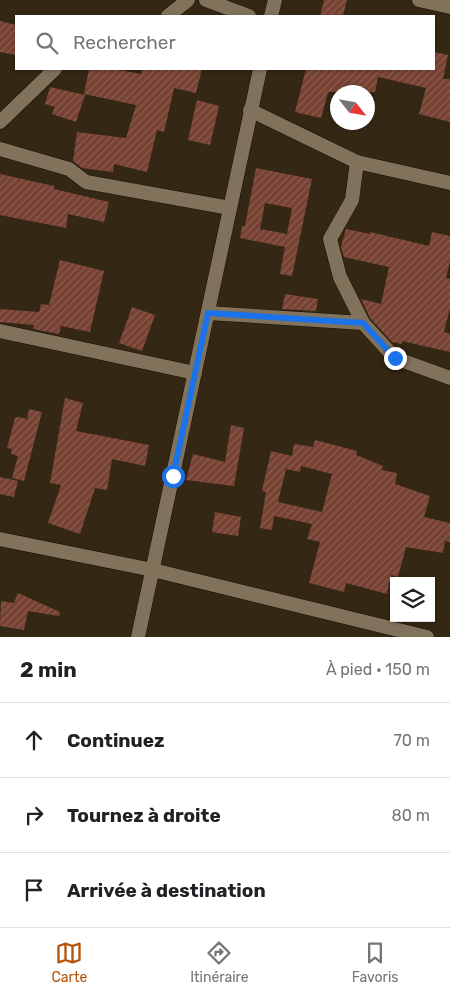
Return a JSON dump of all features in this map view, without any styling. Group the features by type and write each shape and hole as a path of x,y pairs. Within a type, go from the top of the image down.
{"street":[{"path":"169,15 188,0"},
{"path":"206,0 246,15"},
{"path":"271,15 275,0"},
{"path":"419,0 450,7"},
{"path":"0,122 54,70"},
{"path":"138,637 260,70"},
{"path":"250,110 357,162 450,182"},
{"path":"0,150 70,169 86,182 230,208"},
{"path":"357,162 352,200 330,239 340,277 363,323 395,358 450,378"},
{"path":"208,313 363,323"},
{"path":"0,331 195,373"},
{"path":"0,538 153,570 427,637"}],"building":[{"path":"324,0 347,0 343,15 320,15"},
{"path":"0,21 15,25 15,55 0,52"},
{"path":"435,52 448,55 443,79 450,79 450,122 419,114 426,88 378,77 375,92 375,85 330,85 330,92 328,92 321,118 295,112 306,70 435,70"},
{"path":"89,70 120,70 141,74 142,70 202,70 196,93 174,88 164,132 157,130 147,172 114,164 113,172 82,168 73,161 77,132 126,138 136,105 84,94"},
{"path":"50,87 85,95 76,122 52,114 55,107 45,104"},
{"path":"197,100 219,106 210,145 188,140"},
{"path":"256,168 312,179 292,276 280,274 285,247 240,238 242,226 245,226","holes":["265,203 292,208 287,234 260,229"]},
{"path":"0,174 54,186 54,189 109,202 104,222 68,214 66,228 0,215"},
{"path":"346,229 370,234 370,232 429,246 432,232 450,236 450,261 446,278 450,279 450,308 444,332 450,334 450,352 402,341 402,344 392,342 370,318 361,299 381,304 389,267 344,257 341,247"},
{"path":"60,260 104,271 90,332 61,326 59,334 33,329 34,325 0,322 0,309 39,312 41,304 49,305"},
{"path":"285,294 318,299 316,311 282,309"},
{"path":"132,307 155,315 142,351 119,343"},
{"path":"65,398 83,403 76,431 149,445 145,466 112,459 107,490 95,488 80,534 48,523 61,485 50,483"},
{"path":"29,409 42,412 24,481 12,478 18,456 11,454 12,449 7,448 15,418 27,419"},
{"path":"231,425 244,428 234,486 186,480 193,454 225,462"},
{"path":"315,440 357,451 356,455 383,466 382,470 397,473 395,484 430,496 424,517 450,523 450,542 445,541 443,553 406,547 398,577 391,575 387,594 346,583 344,592 309,583 320,542 307,539 312,524 274,516 272,530 260,528 266,492 262,491 271,451 292,456 294,444 313,447","holes":["301,466 332,474 322,512 278,502 286,469 300,472"]},
{"path":"0,477 18,481 14,497 0,494"},
{"path":"215,512 241,517 238,536 212,532"},
{"path":"18,593 60,612 59,616 28,611 24,630 0,626 1,601 14,603"}],"route":[{"path":"173,476 208,313 363,323 395,358"}]}
